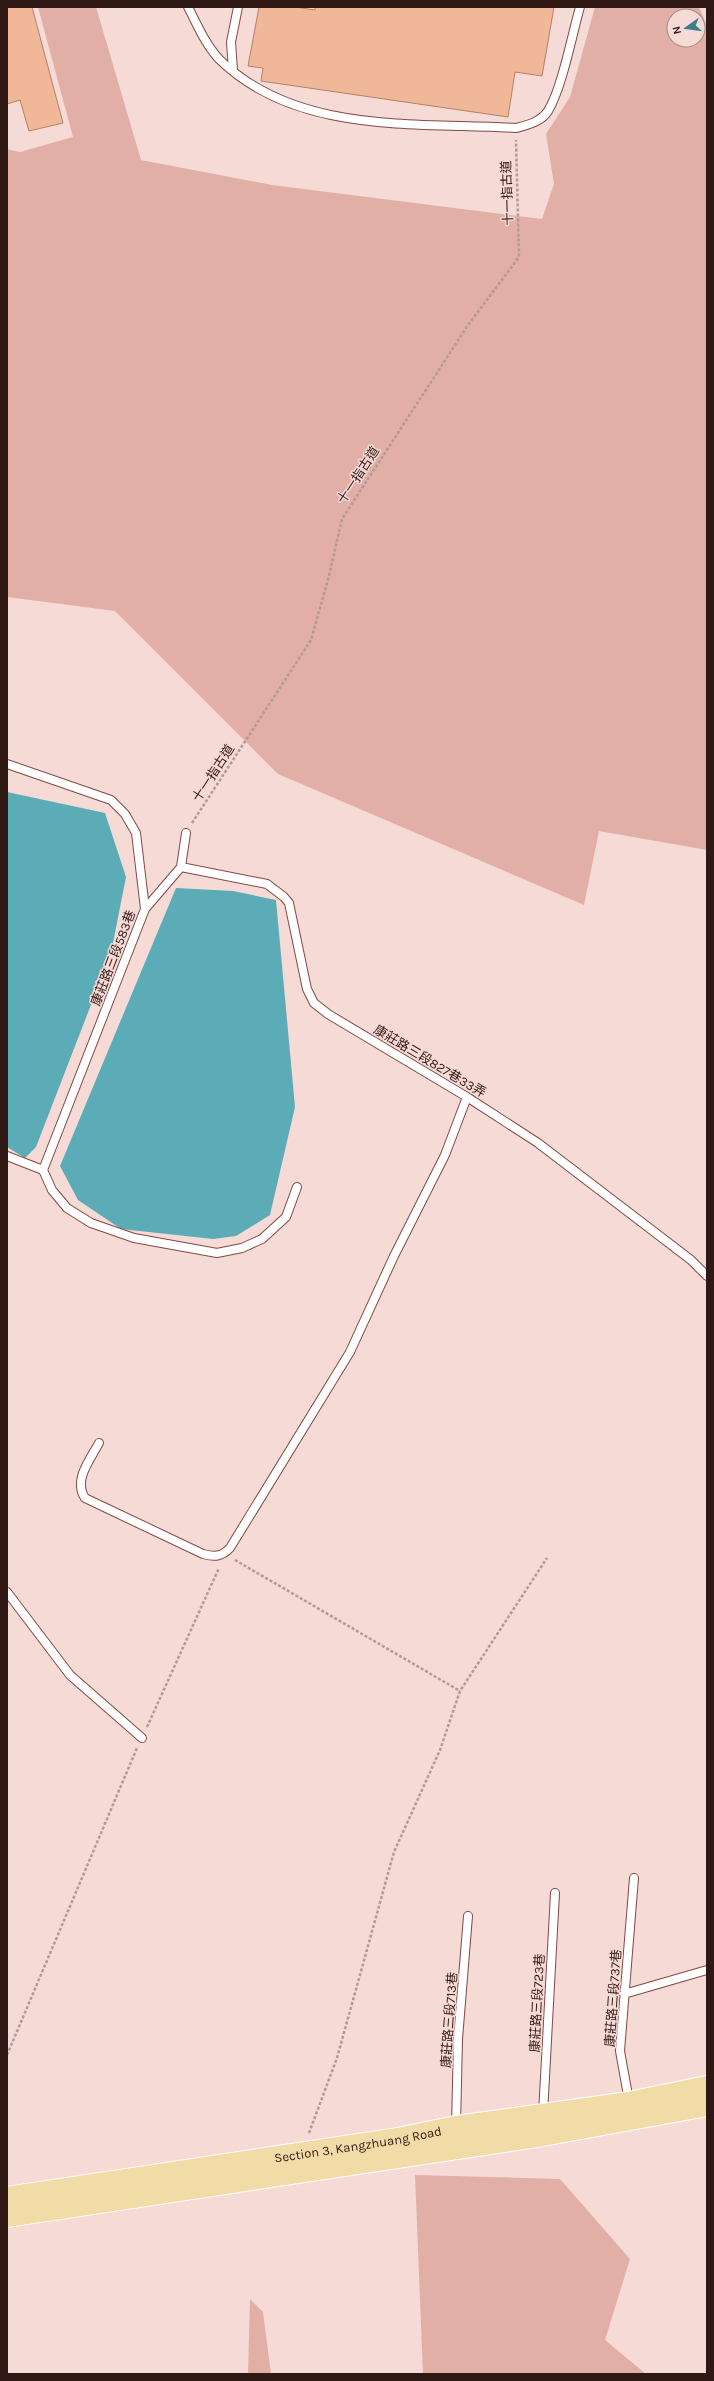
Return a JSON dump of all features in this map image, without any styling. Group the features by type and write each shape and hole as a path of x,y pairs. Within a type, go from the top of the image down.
{"main road":[{"name":"Section 3, Kangzhuang Road","path":"7,2216 630,2111 707,2087"},
{"name":"Section 3, Kangzhuang Road","path":"7,2198 302,2152 398,2139 456,2127 543,2115 630,2111 707,2105"}],"lane":[{"path":"188,7 202,34 219,58 261,91 300,108 362,120 516,128 534,123 547,112 556,92 580,7"},
{"path":"234,70 231,42 238,7"},
{"name":"康莊路三段583巷","path":"7,764 111,800 125,814 136,834 145,909 42,1170"},
{"path":"145,909 181,867 186,833"},
{"name":"康莊路三段827巷33弄","path":"181,867 267,884 289,903 307,989 314,1003 328,1014 538,1143 691,1260 707,1276"},
{"path":"99,1444 80,1482 80,1491 85,1498 203,1554 217,1557 225,1554 350,1352 394,1256 445,1155 467,1098"},
{"path":"7,1156 42,1170 52,1190 67,1208 91,1223 134,1238 217,1254 242,1248 262,1239 286,1217 296,1187"},
{"path":"7,1592 70,1675 142,1738"},
{"name":"康莊路三段737巷","path":"630,2111 620,2051 634,1878"},
{"name":"康莊路三段723巷","path":"543,2115 555,1893"},
{"name":"康莊路三段713巷","path":"456,2127 458,2039 468,1916"},
{"path":"624,1994 707,1970"}],"path":[{"name":"十一指古道","path":"186,833 311,640 329,576 342,519 468,324 519,257 516,128"},
{"path":"7,2055 142,1738 225,1554 460,1691"},
{"path":"302,2152 337,2058 394,1852 440,1750 460,1691 547,1558"}],"shaded area":[{"path":"38,7 96,7 141,160 272,185 542,219 554,184 546,134 570,97 595,7 699,7 666,8 666,48 706,48 706,24 707,850 599,831 584,905 278,774 115,611 7,597 7,149 20,152 73,137"},
{"path":"415,2175 560,2179 630,2259 605,2340 646,2374 423,2374"},
{"path":"250,2299 263,2312 271,2374 248,2374"}],"water":[{"path":"7,792 105,813 126,877 111,953 36,1147 25,1158 7,1147"},
{"path":"176,888 233,891 276,900 295,1107 270,1215 236,1236 213,1239 121,1229 78,1200 60,1166"}],"building":[{"path":"7,7 32,7 63,123 29,131 20,100 7,104"},
{"path":"259,7 295,7 315,10 315,7 554,7 542,76 515,72 508,117 261,81 263,68 248,66"}]}
